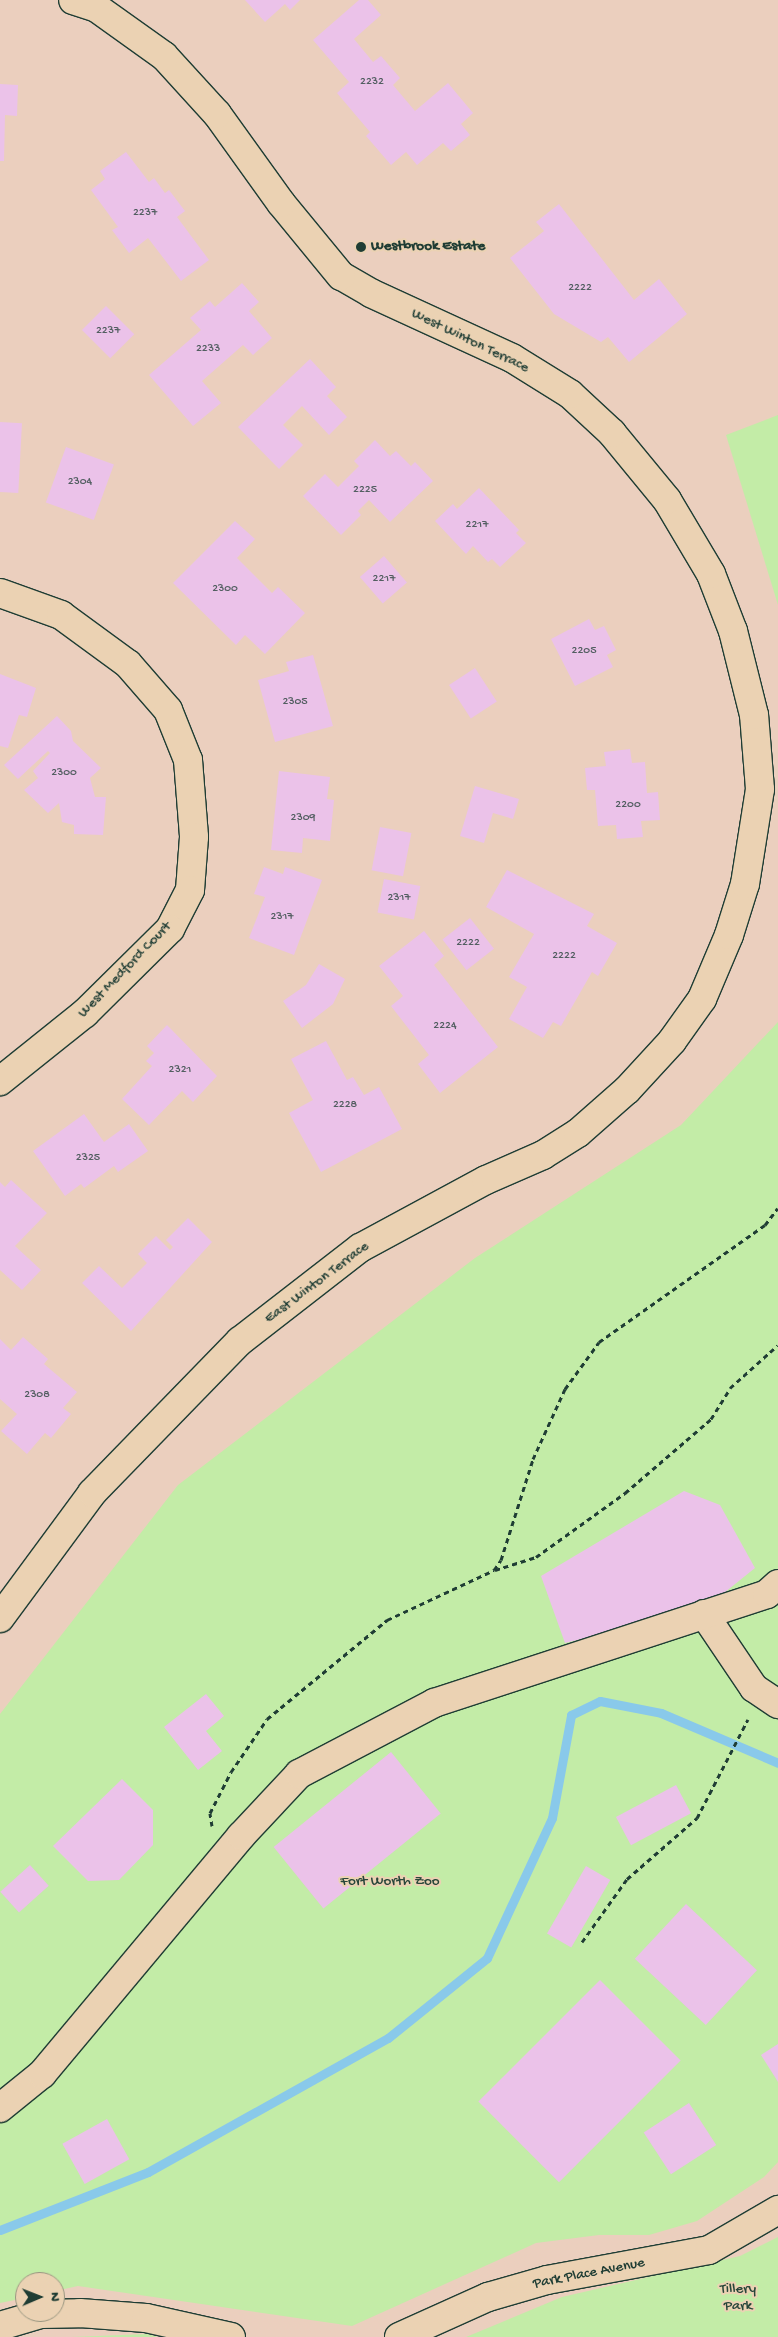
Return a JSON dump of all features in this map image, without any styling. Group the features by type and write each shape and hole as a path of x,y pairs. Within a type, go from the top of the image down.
{"street":[{"name":"West Winton Terrace","path":"73,0 97,8 164,56 217,114 281,203 341,276 371,294 512,358 570,394 612,433 667,500 711,574 733,631 754,715 760,789 745,884 729,935"},
{"name":"West Medford Court","path":"0,593 61,615 128,664 168,710 188,760 194,837 190,890 170,928 85,1013 0,1081"},
{"name":"East Winton Terrace","path":"0,1618 92,1493 240,1341 360,1248 486,1180 543,1155 578,1133 628,1090 672,1041 702,999 729,935"},
{"path":"0,2108 42,2074 299,1774 434,1703 767,1594 778,1584"},
{"path":"704,1614 754,1688 778,1704"},
{"name":"Park Place Avenue","path":"399,2337 505,2292 591,2270 709,2250 778,2210"},
{"path":"0,2326 41,2314 80,2312 157,2328 232,2337"}],"path":[{"path":"494,1570 502,1560 532,1459 565,1389 599,1342 765,1226 778,1208"},
{"path":"217,1868 210,1813 231,1772 267,1719 387,1620 494,1570 536,1557 625,1493 711,1419 730,1388 778,1345"},
{"path":"582,1942 627,1879 696,1818 714,1781 752,1713"}],"green space":[{"path":"778,415 778,605 726,435"},
{"name":"Fort Worth Zoo","path":"778,1022 778,2162 764,2177 697,2221 649,2235 599,2235 536,2243 352,2326 78,2286 65,2289 65,2272 15,2272 15,2300 0,2303 0,1714 178,1485 475,1258 681,1125"},
{"name":"Tillery Park","path":"778,2237 778,2337 466,2337 562,2297 740,2256"},
{"path":"147,2334 158,2337 71,2337"}],"building":[{"path":"245,0 300,0 290,10 285,4 265,22"},
{"path":"359,0 368,0 381,15 354,39 373,62 381,56 400,78 393,85 415,111 448,83 473,113 461,124 470,135 451,151 443,143 417,165 406,152 391,165 366,136 370,132 337,93 349,82 313,40"},
{"path":"0,84 18,85 17,116 5,115 4,161 0,161"},
{"path":"126,152 149,182 154,178 165,193 169,190 185,211 177,217 209,260 181,281 148,238 129,253 112,230 118,227 91,190 105,179 100,171"},
{"path":"559,204 634,300 659,279 687,314 629,362 608,337 601,342 554,314 510,258 544,231 536,222"},
{"path":"242,283 259,302 249,311 272,338 253,355 243,345 202,381 221,403 193,426 149,375 201,330 190,318 210,301 215,307"},
{"path":"106,306 134,334 110,358 82,330"},
{"path":"310,359 336,387 327,396 347,417 329,435 302,406 283,425 303,445 279,469 238,427"},
{"path":"0,422 22,423 18,493 0,492"},
{"path":"375,440 390,456 396,451 411,466 415,462 433,481 390,522 369,500 358,511 361,515 341,535 303,496 325,474 338,487 359,466 354,461"},
{"path":"66,447 114,464 94,520 46,502"},
{"path":"479,488 519,530 516,533 526,543 500,567 492,559 488,562 473,546 466,554 435,521 453,504 457,509"},
{"path":"235,521 255,539 237,558 272,593 278,587 305,613 265,654 245,635 236,645 173,583"},
{"path":"384,556 407,582 383,603 360,577"},
{"path":"589,619 595,630 604,626 616,650 607,655 613,667 575,686 551,639"},
{"path":"313,655 333,726 275,742 258,680 289,671 286,662"},
{"path":"475,668 497,702 471,718 449,685"},
{"path":"0,674 36,688 27,717 19,715 8,748 0,746"},
{"path":"57,716 71,731 73,741 101,768 90,778 95,797 106,797 103,835 74,834 74,825 62,822 59,803 48,813 24,790 38,778 33,771 50,753 48,751 18,779 4,765"},
{"path":"630,749 632,763 645,762 647,793 658,792 660,820 641,821 643,837 617,839 616,825 598,826 595,790 587,790 585,768 606,766 604,752"},
{"path":"279,771 330,777 327,799 334,800 330,841 303,838 302,853 271,850"},
{"path":"475,786 519,799 513,819 493,813 484,843 460,836"},
{"path":"380,827 411,833 403,876 372,870"},
{"path":"264,867 283,874 285,867 322,880 294,955 249,938 265,897 254,894"},
{"path":"507,870 594,914 587,926 617,943 598,976 592,972 561,1026 553,1022 543,1038 509,1019 527,987 509,977 534,934 486,907"},
{"path":"384,879 420,886 414,919 378,912"},
{"path":"470,918 494,949 466,970 442,940"},
{"path":"424,931 444,956 434,965 498,1047 440,1093 418,1064 429,1055 391,1006 403,996 379,966"},
{"path":"319,964 345,979 333,1004 302,1028 283,1001 306,985"},
{"path":"167,1025 217,1076 193,1102 182,1091 149,1125 122,1099 152,1066 146,1061 154,1053 147,1046"},
{"path":"326,1041 347,1080 353,1077 364,1095 379,1087 402,1129 321,1172 289,1113 313,1100 291,1059"},
{"path":"84,1114 104,1142 129,1124 148,1151 118,1172 114,1166 84,1188 81,1184 65,1196 33,1151"},
{"path":"11,1180 47,1213 15,1246 41,1270 22,1290 0,1270 0,1182 5,1187"},
{"path":"188,1218 212,1242 131,1331 82,1283 99,1266 122,1288 147,1263 138,1254 156,1236 170,1250 173,1247 166,1240"},
{"path":"23,1337 48,1359 44,1364 77,1392 63,1408 71,1414 51,1438 45,1433 27,1454 1,1431 17,1414 0,1399 0,1339 11,1350"},
{"path":"684,1491 720,1505 755,1568 714,1601 668,1618 565,1643 541,1576"},
{"path":"206,1694 224,1716 206,1731 222,1751 198,1770 164,1727"},
{"path":"391,1752 441,1813 323,1908 274,1847"},
{"path":"122,1779 153,1810 153,1845 119,1880 88,1881 53,1846"},
{"path":"676,1785 691,1813 631,1845 616,1817"},
{"path":"30,1865 49,1886 19,1913 0,1892"},
{"path":"586,1866 610,1880 571,1948 547,1934"},
{"path":"686,1904 757,1970 706,2025 635,1959"},
{"path":"600,1980 681,2061 559,2182 478,2102"},
{"path":"778,2044 778,2082 761,2055"},
{"path":"689,2103 716,2145 671,2174 644,2132"},
{"path":"107,2119 129,2159 85,2184 62,2144"}],"waterway":[{"path":"0,2230 148,2172 388,2038 487,1958 552,1818 571,1715 600,1701 661,1713 778,1763"}],"place":[{"name":"Westbrook Estate","path":"361,247"}]}
